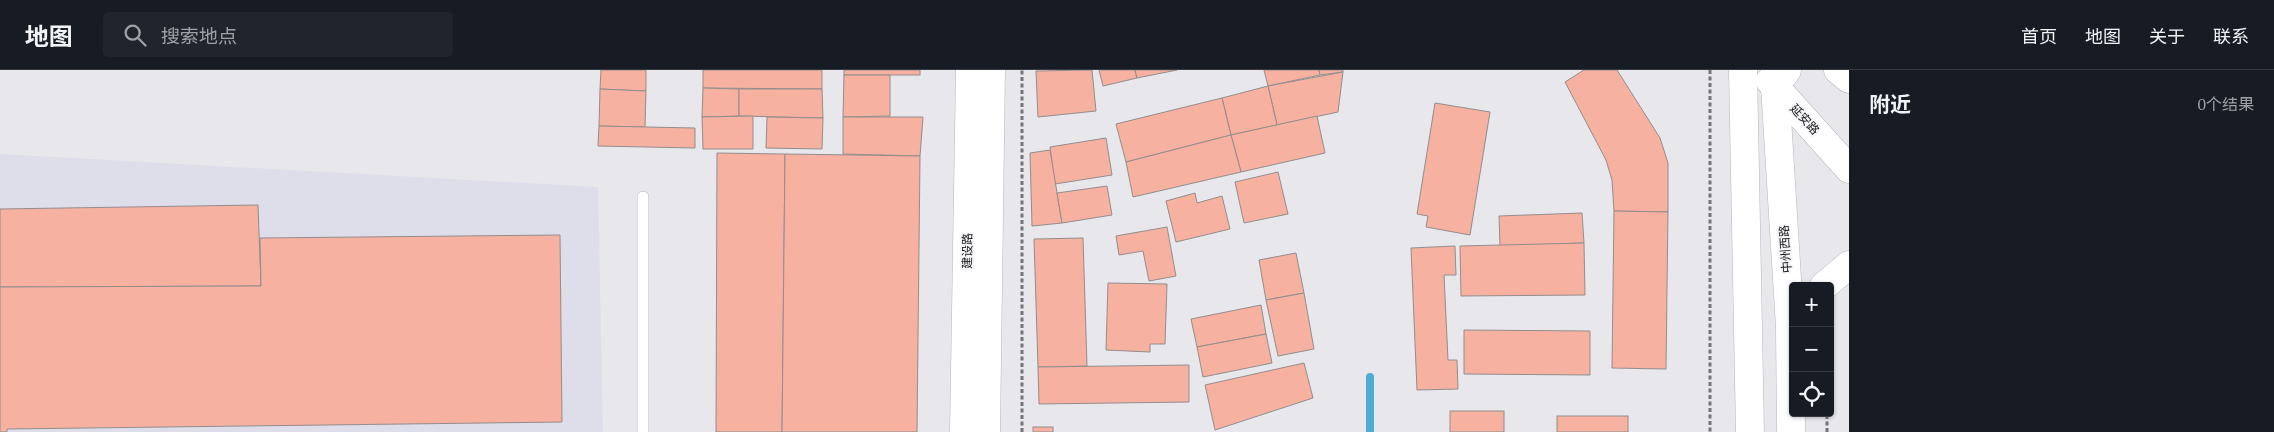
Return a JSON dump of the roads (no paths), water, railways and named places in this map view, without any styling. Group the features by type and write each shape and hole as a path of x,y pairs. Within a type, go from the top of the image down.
{"main road":[{"name":"建设路","path":"964,432 970,70"},
{"name":"建设路","path":"986,432 991,70"},
{"path":"1743,70 1750,432"},
{"path":"1838,70 1849,79"},
{"name":"延安路","path":"1774,75 1849,169"},
{"name":"中州西路","path":"1774,75 1789,296"},
{"path":"1829,282 1849,265"},
{"name":"中州西路","path":"1791,327 1791,432"}],"lane":[{"path":"642,432 643,198"}],"waterway":[{"path":"1370,377 1370,432"}]}
